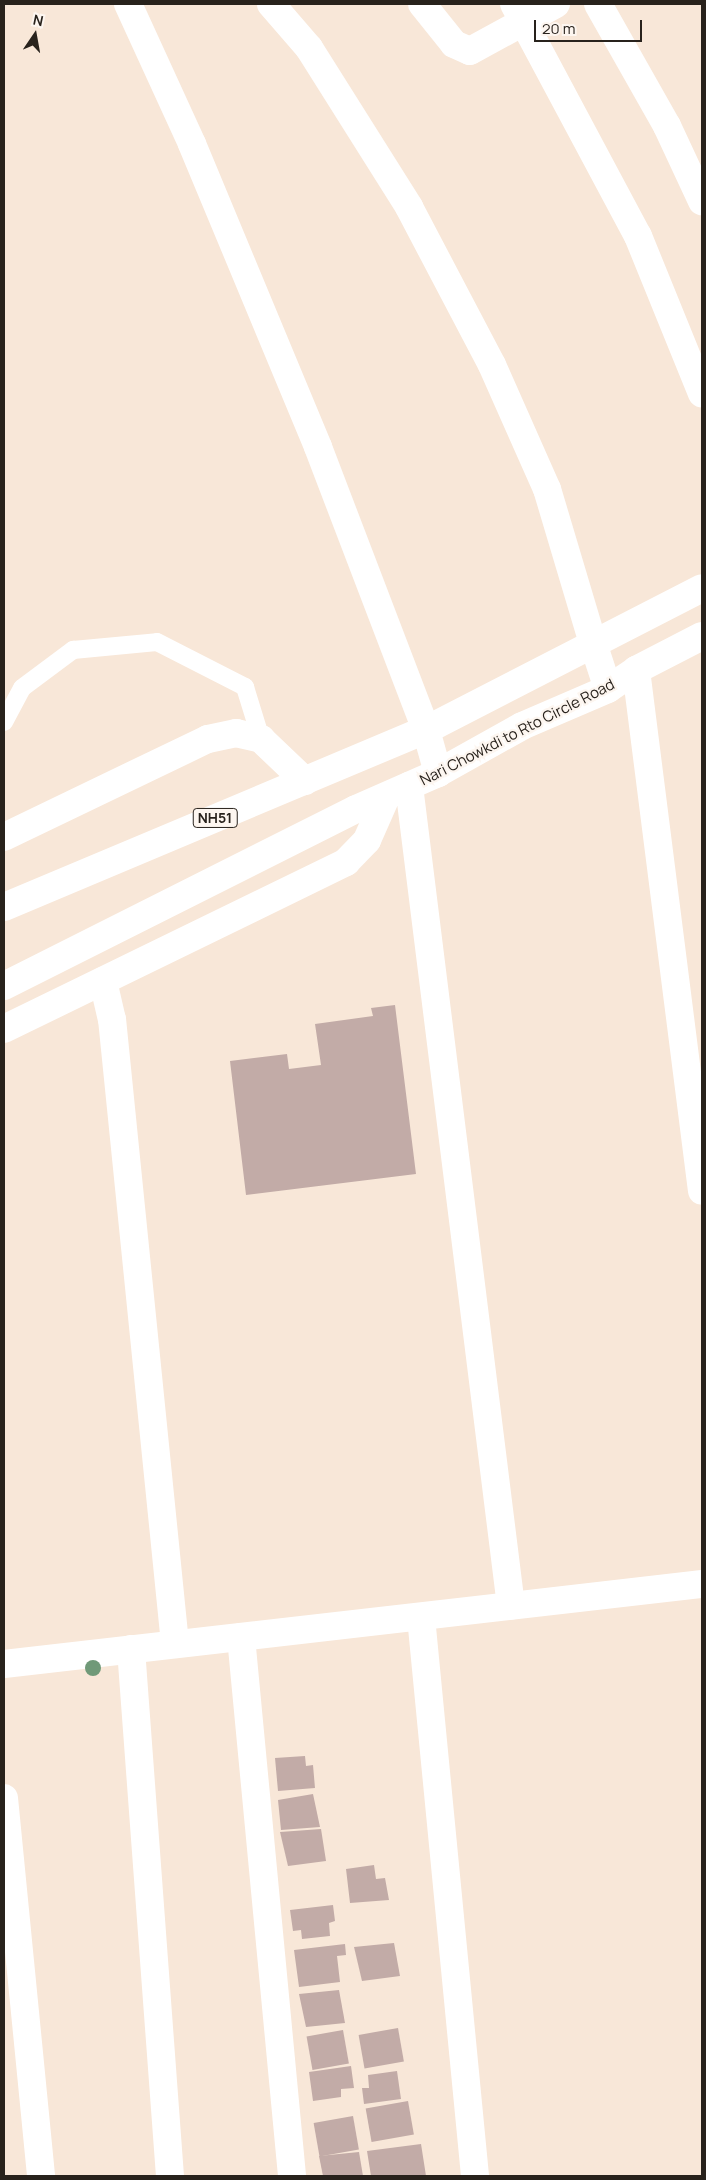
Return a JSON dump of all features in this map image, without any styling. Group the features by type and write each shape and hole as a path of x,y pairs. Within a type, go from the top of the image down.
{"main road":[{"path":"128,4 192,144 318,448 426,730 438,772"},
{"path":"271,4 310,48 410,207 492,365 547,489 592,644 608,689"},
{"path":"422,4 454,44 470,51 518,12 556,4"},
{"path":"598,4 667,126 702,201"},
{"path":"518,12 638,236 702,394"},
{"name":"NH51","path":"4,906 426,730 702,588"},
{"name":"Nari Chowkdi to Rto Circle Road","path":"4,986 356,809 438,772 522,726 608,689 636,670 702,636"},
{"path":"636,670 702,1191"},
{"path":"4,837 208,739 236,733 261,739 305,781"},
{"path":"4,1029 346,862 367,840 397,791"},
{"path":"397,791 511,1606"},
{"path":"103,981 112,1019 175,1644"},
{"path":"4,1664 702,1584"},
{"path":"421,1616 475,2176"},
{"path":"241,1637 292,2176"},
{"path":"131,1650 170,2176"},
{"path":"4,1798 41,2176"}],"lane":[{"path":"4,722 22,688 73,650 157,642 245,686 261,739"}],"building":[{"path":"395,1005 416,1174 246,1195 230,1061 287,1054 289,1069 321,1065 315,1024 373,1016 371,1008"},
{"path":"305,1756 306,1766 313,1765 315,1788 278,1791 275,1758"},
{"path":"313,1794 320,1827 281,1830 278,1800"},
{"path":"321,1829 326,1861 288,1866 280,1832"},
{"path":"374,1865 376,1879 385,1878 389,1900 350,1903 346,1869"},
{"path":"333,1905 335,1921 329,1923 330,1936 302,1939 301,1930 293,1931 290,1910"},
{"path":"394,1943 400,1976 362,1981 354,1947"},
{"path":"345,1944 346,1955 337,1956 340,1982 299,1987 294,1950"},
{"path":"339,1990 345,2023 306,2027 299,1994"},
{"path":"398,2028 404,2061 365,2068 359,2035"},
{"path":"343,2030 349,2063 312,2070 307,2036"},
{"path":"351,2066 354,2088 341,2089 341,2097 313,2101 309,2072"},
{"path":"397,2071 401,2099 364,2104 362,2088 369,2088 368,2075"},
{"path":"408,2101 414,2134 372,2142 366,2108"},
{"path":"353,2116 359,2149 320,2156 314,2123"},
{"path":"421,2144 426,2176 371,2176 367,2151"},
{"path":"359,2152 363,2176 323,2176 319,2156"}]}
